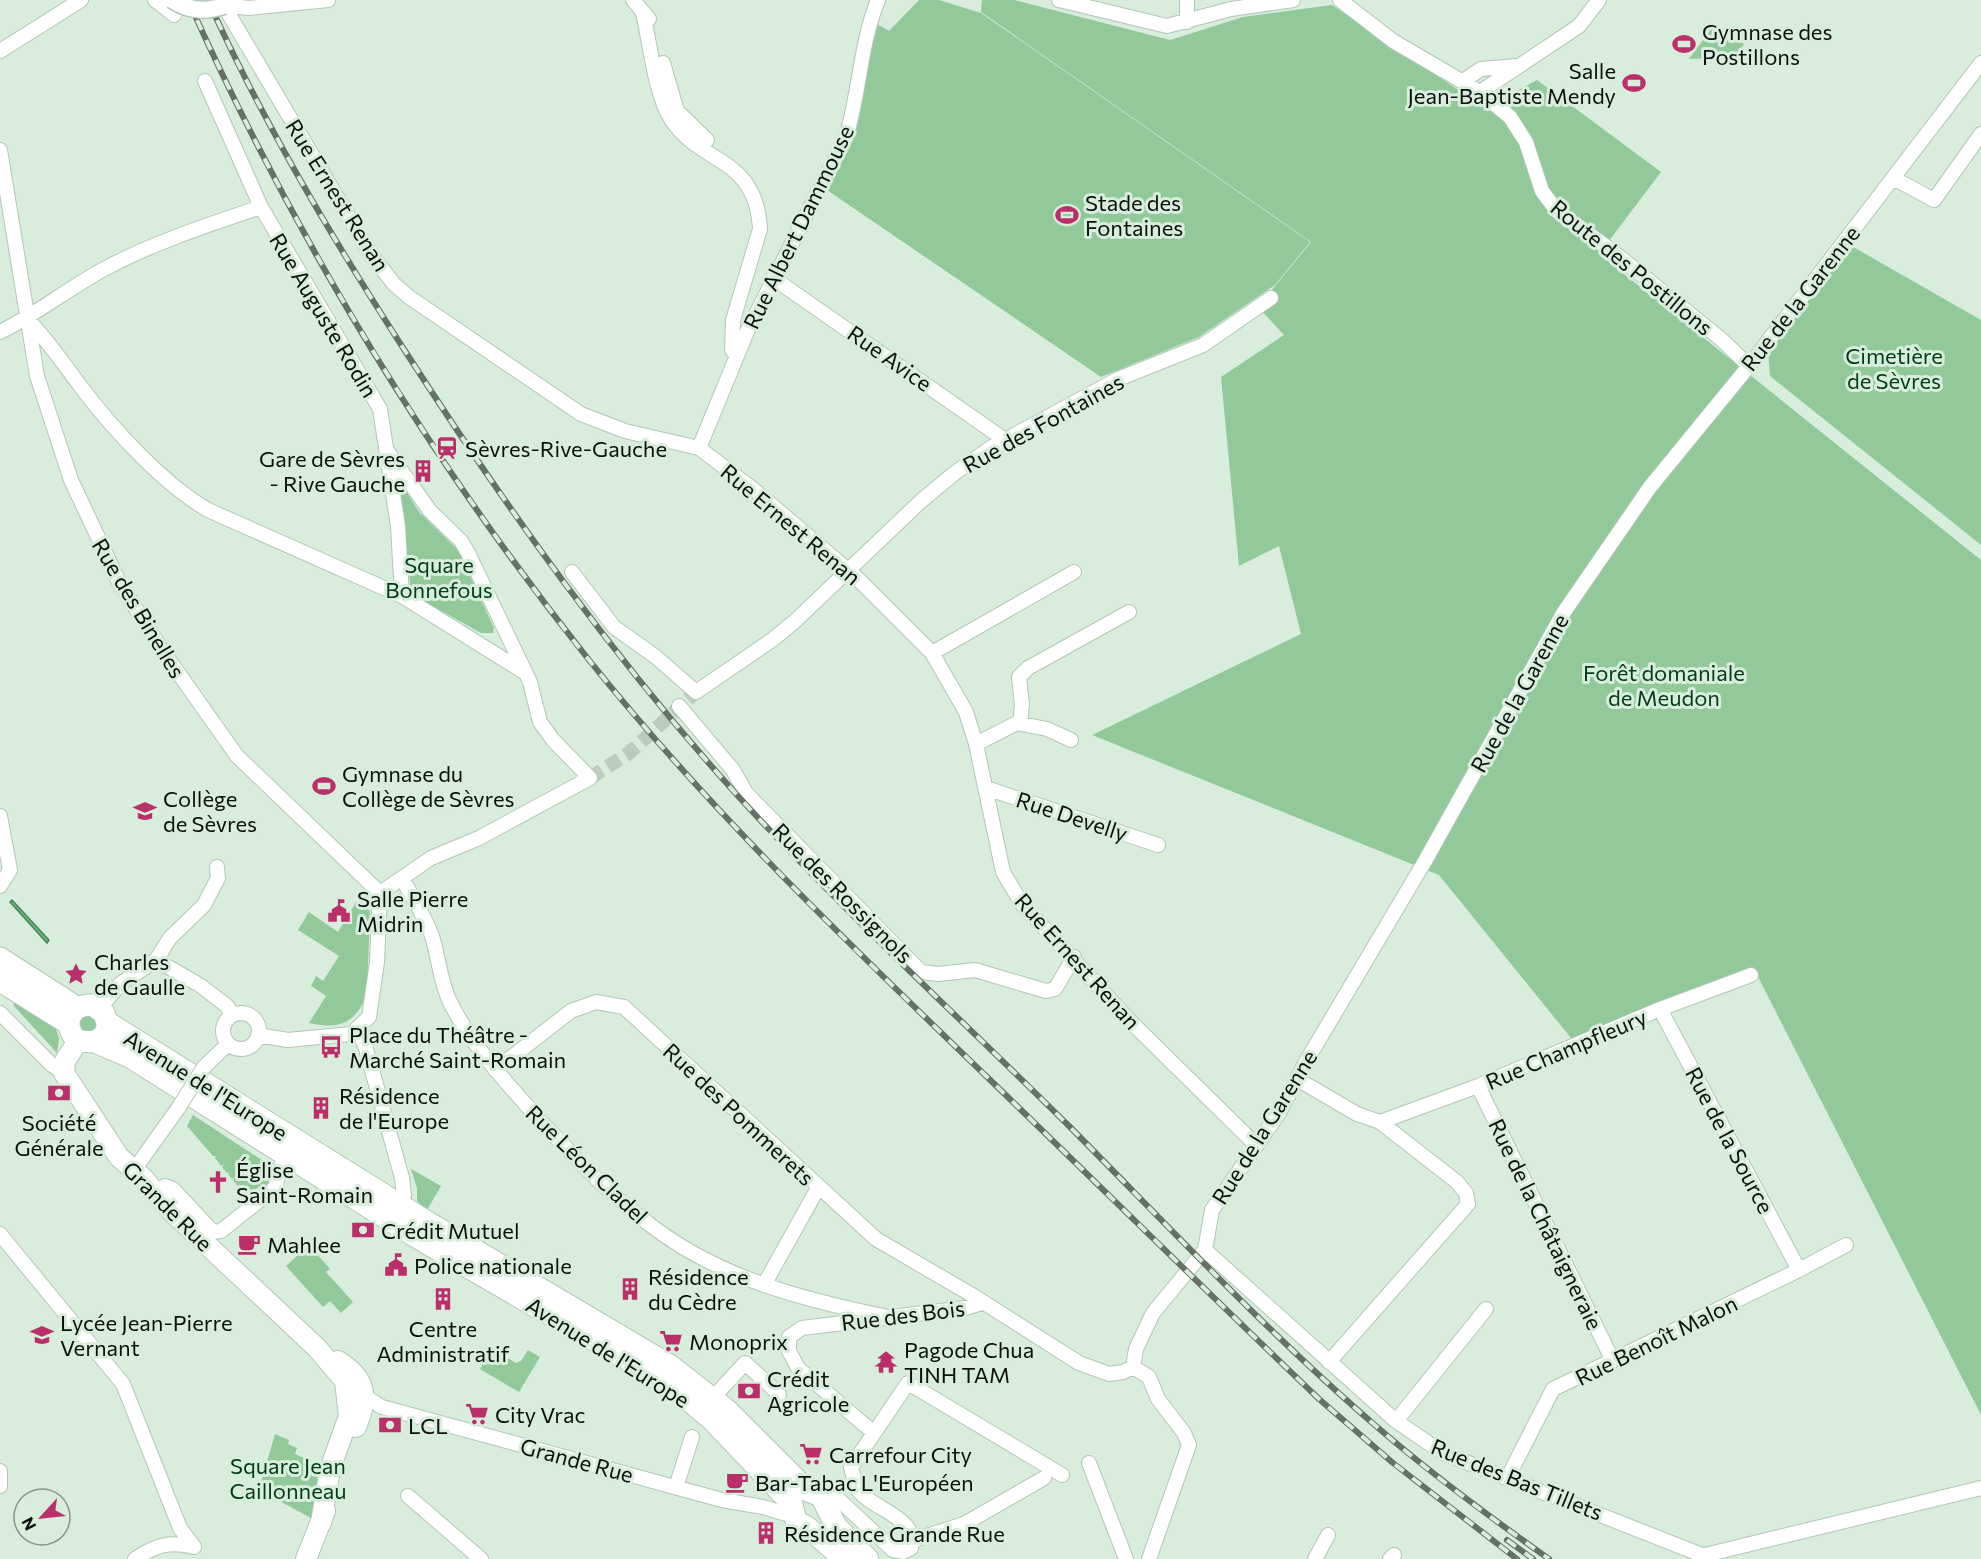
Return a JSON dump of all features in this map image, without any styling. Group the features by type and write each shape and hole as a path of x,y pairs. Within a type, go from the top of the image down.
{"main road":[{"path":"0,958 80,1029"},
{"path":"0,981 80,1029"},
{"path":"64,1073 65,1061 93,1005 103,1015"},
{"name":"Avenue de l'Europe","path":"80,1029 103,1036 103,1015"},
{"name":"Avenue de l'Europe","path":"103,1015 396,1213 682,1395 712,1420 800,1509"},
{"name":"Avenue de l'Europe","path":"80,1029 285,1152 671,1366 711,1399 800,1509"},
{"name":"Grande Rue","path":"64,1073 119,1156 156,1191 172,1212 317,1348 345,1381"},
{"name":"Grande Rue","path":"317,1348 345,1365 360,1379 364,1395"},
{"path":"321,1523 330,1469 349,1416 345,1381"},
{"path":"306,1559 358,1423 364,1395"},
{"path":"827,1507 820,1523 800,1509 821,1496 827,1507 836,1526 868,1559"},
{"name":"Grande Rue","path":"800,1509 844,1559"}],"street":[{"path":"0,51 81,0"},
{"path":"154,0 174,15 175,2 203,11 228,4 249,8 328,0"},
{"path":"633,0 658,35 666,76 677,111 699,134 745,169 759,188 766,209 766,228 740,327 746,334"},
{"name":"Rue Albert Dammouse","path":"699,448 736,355 846,137 854,111 867,36 878,0"},
{"path":"1059,0 1167,26 1231,9 1293,0"},
{"name":"Route des Postillons","path":"1340,0 1393,41 1480,92 1510,117 1526,142 1542,192 1557,211 1629,265 1722,340 1749,366"},
{"path":"1480,92 1579,26 1599,0"},
{"path":"1187,3 1187,22"},
{"name":"Rue Ernest Renan","path":"228,4 370,253 394,284 425,309 581,414 625,431 699,448 753,489 847,570 932,653 966,712 976,744 1003,872 1022,904 1074,957 1134,1025 1256,1145"},
{"path":"643,13 659,90 672,120 681,131 744,179 757,207 760,229 733,320 732,350 736,355"},
{"name":"Rue de la Garenne","path":"1133,1367 1136,1349 1153,1313 1205,1250 1212,1210 1279,1113 1425,861 1564,612 1650,487 1749,366 1981,63"},
{"path":"1463,81 1481,69 1524,64"},
{"name":"Rue Auguste Rodin","path":"206,81 261,207 293,266 376,401 388,452 398,526 402,596"},
{"path":"1893,178 1934,200 1981,134"},
{"name":"Rue des Binelles","path":"0,150 37,376 71,480 119,582 162,650 237,756 380,893"},
{"path":"0,333 27,319 105,268 200,227 261,207"},
{"name":"Rue Avice","path":"773,278 1005,440"},
{"name":"Rue des Fontaines","path":"572,572 614,627 656,657 696,692 772,640 956,472 1005,440 1118,380 1203,345 1271,297"},
{"path":"27,319 44,336 95,405 188,498 208,510 402,596 525,673"},
{"path":"258,1035 288,1040 342,1035 357,1031 369,1017 377,962 380,893 403,880 431,858 479,838 590,778 553,740 540,722 532,687 461,542 430,511 388,452"},
{"path":"932,653 1074,572"},
{"path":"1020,723 1022,705 1019,677 1028,668 1129,612"},
{"path":"486,647 496,642 504,629"},
{"name":"Rue des Rossignols","path":"679,706 733,770 746,793 921,972 938,974 975,970 1046,991 1055,989 1074,957"},
{"path":"976,744 1020,723 1047,729 1071,740"},
{"name":"Rue Develly","path":"986,788 1158,845"},
{"path":"0,816 10,870 0,886"},
{"path":"103,1015 120,984 156,960 170,938 204,905 218,878 217,867"},
{"name":"Rue Léon Cladel","path":"403,880 432,936 448,999 464,1028 495,1071 559,1141 649,1225 694,1254 764,1285 822,1304 888,1317"},
{"path":"156,960 198,985 227,1006 232,1015"},
{"name":"Rue Champfleury","path":"1380,1122 1478,1086 1660,1009 1751,975"},
{"name":"Rue des Pommerets","path":"495,1071 571,1011 596,1002 624,1007 876,1239 972,1294 982,1303"},
{"name":"Rue de la Source","path":"1660,1009 1799,1270"},
{"path":"0,1013 52,1065 64,1073"},
{"path":"242,1013 253,1018 259,1029 258,1035 253,1045 243,1050 228,1044 222,1033 223,1027 232,1015 242,1013"},
{"path":"357,1031 365,1045 402,1178 404,1195 396,1213"},
{"path":"134,1170 179,1107 204,1067 228,1044"},
{"path":"1297,1079 1357,1114 1380,1122 1457,1182 1467,1193 1468,1204 1329,1362"},
{"name":"Rue de la Châtaigneraie","path":"1478,1086 1614,1361"},
{"path":"156,1191 165,1186 173,1190 213,1232 221,1232 275,1188 285,1152"},
{"path":"764,1285 818,1188"},
{"path":"0,1234 123,1384 180,1528 194,1553"},
{"name":"Rue Benoît Malon","path":"1508,1477 1553,1389 1846,1245"},
{"name":"Rue des Bas Tillets","path":"1205,1250 1396,1421 1443,1453 1709,1557"},
{"name":"Rue des Bois","path":"874,1433 798,1368 787,1344 789,1337 802,1328 965,1308 982,1303 1079,1363 1109,1374 1123,1372 1133,1367"},
{"path":"1396,1421 1486,1309"},
{"path":"711,1399 745,1363 779,1394"},
{"path":"1133,1367 1149,1377 1158,1399 1184,1432 1189,1445 1149,1559"},
{"name":"Grande Rue","path":"345,1381 382,1407 676,1487 800,1509"},
{"path":"827,1507 837,1498 894,1550 903,1552 911,1548 914,1540 910,1528 858,1490 851,1467 909,1383 1062,1475"},
{"path":"676,1487 692,1437"},
{"path":"1089,1463 1126,1559"},
{"path":"0,1471 0,1486"},
{"path":"914,1540 964,1524 1044,1478"},
{"path":"1709,1557 1981,1488"},
{"path":"408,1496 481,1559"},
{"path":"1315,1559 1328,1535"},
{"path":"135,1559 151,1549 174,1543 194,1553"}],"green space":[{"name":"Stade des Fontaines","path":"919,0 939,0 981,13 1310,242 1275,285 1199,337 1101,377 824,188 875,23 889,31"},
{"name":"Forêt domaniale de Meudon","path":"982,0 1014,0 1170,40 1243,17 1332,5 1485,108 1537,80 1661,172 1599,254 1981,560 1981,1415 1753,967 1571,1038 1439,875 1092,735 1301,634 1279,546 1239,566 1221,377 1284,335 1258,307 1311,242 981,12"},
{"path":"1712,28 1724,36 1727,33 1744,44 1735,57 1689,59"},
{"name":"Cimetière de Sèvres","path":"1848,244 1981,320 1981,545 1770,376 1768,351"},
{"name":"Square Bonnefous","path":"397,476 419,512 458,550 494,628 493,633 481,633 416,597 411,590"},
{"path":"356,902 370,911 367,993 358,1011 346,1022 329,1025 309,1023 326,996 311,986 316,976 323,981 339,956 298,930 309,912 338,932"},
{"path":"16,1001 55,1026 59,1039 57,1053 13,1005"},
{"path":"86,1011 99,1023 94,1032 81,1032 77,1018"},
{"path":"193,1115 268,1164 271,1178 262,1190 259,1187 246,1195 239,1187 240,1184 238,1186 233,1180 235,1177 232,1179 228,1174 230,1172 227,1173 222,1167 224,1164 221,1166 216,1156 213,1156 187,1126"},
{"path":"411,1169 441,1186 427,1210 417,1201 417,1188"},
{"path":"309,1245 330,1269 326,1272 353,1302 341,1313 330,1301 323,1307 286,1266"},
{"path":"492,1349 516,1363 521,1361 528,1350 540,1357 519,1392 480,1369"},
{"name":"Square Jean Caillonneau","path":"275,1434 289,1440 288,1444 297,1448 295,1454 321,1466 311,1518 259,1490"}],"shaded area":[{"path":"12,900 49,940 47,943 10,902"}],"tunnel":[{"path":"590,778 629,753 696,692"}],"railway":[{"path":"188,0 272,174 368,343 419,425 530,584 635,715 682,770 831,925 1319,1399 1393,1463 1517,1559"},
{"path":"208,0 252,91 301,181 407,354 523,526 605,637 692,744 819,881 1297,1354 1336,1391 1418,1461 1549,1559"},
{"path":"1507,1540 1533,1559"}],"place":[{"name":"Gymnase des Postillons","path":"1684,44"},
{"name":"Salle Jean-Baptiste Mendy","path":"1634,83"},
{"name":"Stade des Fontaines","path":"1067,215"},
{"name":"Sèvres-Rive-Gauche","path":"447,448"},
{"name":"Gare de Sèvres - Rive Gauche","path":"423,471"},
{"name":"Gymnase du Collège de Sèvres","path":"324,786"},
{"name":"Collège de Sèvres","path":"145,811"},
{"name":"Salle Pierre Midrin","path":"339,911"},
{"name":"Charles de Gaulle","path":"76,974"},
{"name":"Place du Théâtre - Marché Saint-Romain","path":"331,1047"},
{"name":"Société Générale","path":"59,1093"},
{"name":"Résidence de l'Europe","path":"321,1108"},
{"name":"Église Saint-Romain","path":"218,1182"},
{"name":"Crédit Mutuel","path":"363,1230"},
{"name":"Mahlee","path":"249,1244"},
{"name":"Police nationale","path":"396,1265"},
{"name":"Résidence du Cèdre","path":"630,1289"},
{"name":"Centre Administratif","path":"443,1299"},
{"name":"Lycée Jean-Pierre Vernant","path":"42,1335"},
{"name":"Monoprix","path":"671,1341"},
{"name":"Pagode Chua TINH TAM","path":"886,1362"},
{"name":"Crédit Agricole","path":"749,1391"},
{"name":"City Vrac","path":"477,1414"},
{"name":"LCL","path":"390,1425"},
{"name":"Carrefour City","path":"811,1454"},
{"name":"Bar-Tabac L'Européen","path":"737,1482"},
{"name":"Résidence Grande Rue","path":"766,1533"}]}
